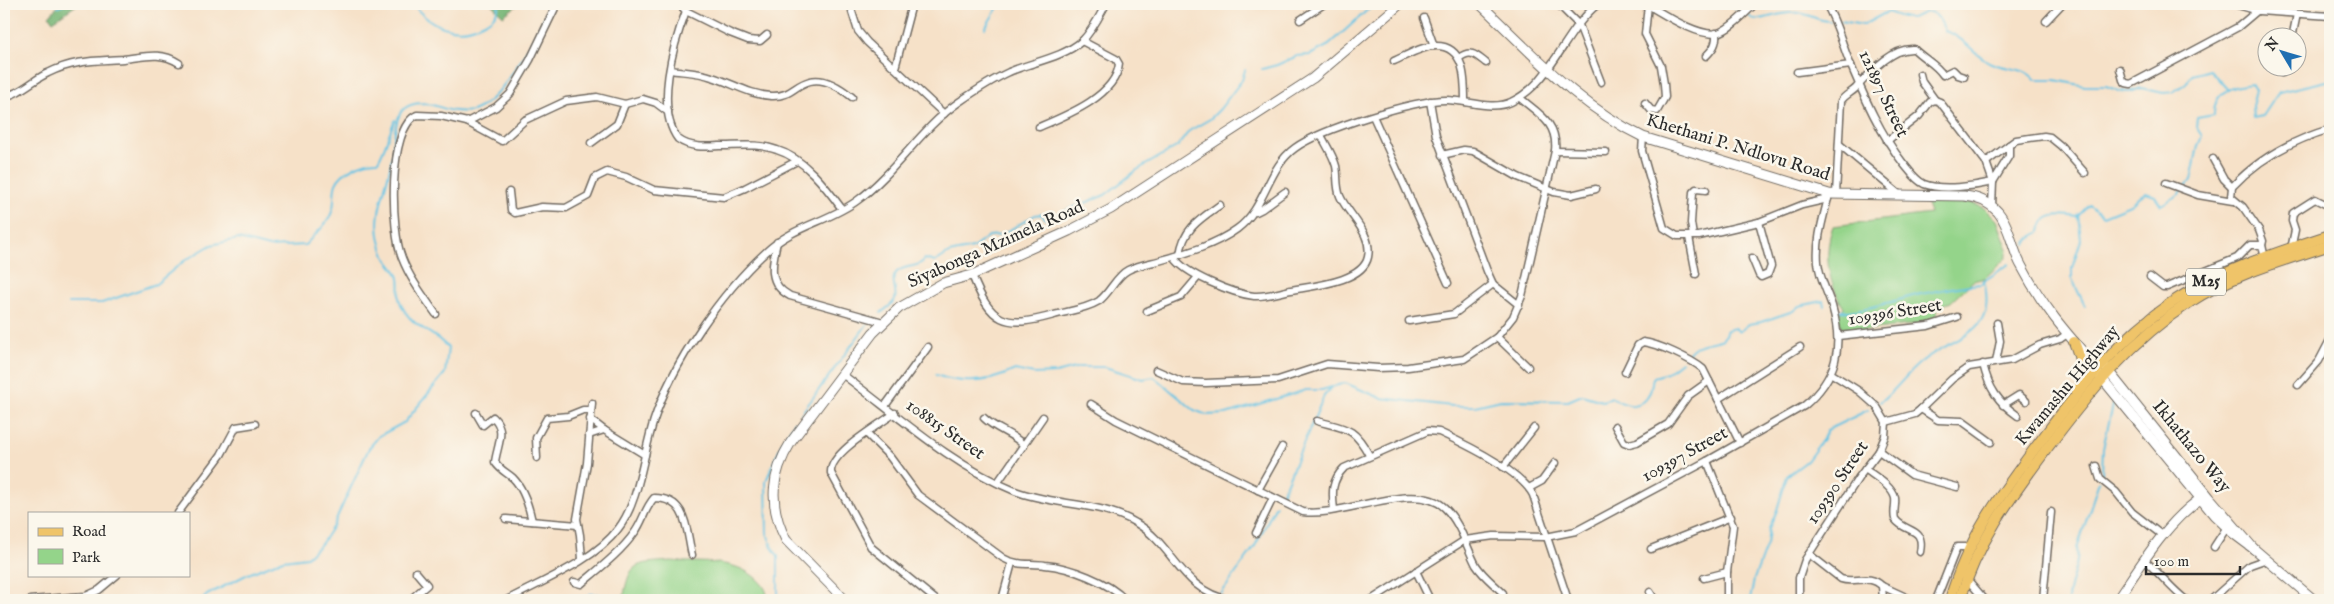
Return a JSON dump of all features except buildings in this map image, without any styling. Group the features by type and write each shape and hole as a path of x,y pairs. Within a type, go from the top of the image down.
{"main road":[{"name":"Kwamashu Highway","path":"1950,600 1970,548 1993,505 2075,397 2101,370 2185,306 2265,262 2291,253 2330,235"},
{"name":"Kwamashu Highway","path":"2291,253 2330,245"},
{"path":"2070,338 2082,364 2080,385 2075,397"},
{"name":"Kwamashu Highway","path":"1960,600 1984,539 2008,500 2101,370"}],"street":[{"path":"467,122 496,107 510,94 530,60 557,4"},
{"path":"679,4 686,11 748,40 760,41 767,35"},
{"path":"895,68 912,4"},
{"path":"507,600 582,559 610,538 624,521 631,505 661,399 687,350 740,279 777,242 796,230 842,209 868,193 944,114 995,79 1062,52 1082,40 1093,27 1106,4"},
{"path":"1300,20 1324,4"},
{"name":"Siyabonga Mzimela Road","path":"845,600 786,540 780,528 774,506 774,480 783,456 842,374 883,322 922,294 943,283 972,275 1070,231 1124,201 1313,78 1400,4"},
{"name":"Khethani P. Ndlovu Road","path":"1480,4 1548,70 1596,111 1642,137 1831,196 1972,197 1992,206"},
{"path":"1558,4 1579,25 1600,82"},
{"path":"1256,212 1282,161 1294,148 1321,135 1373,116 1430,102 1465,101 1498,106 1508,104 1520,98 1548,70 1579,25 1598,4"},
{"path":"1645,102 1651,110 1658,112 1664,97 1661,66 1645,34 1647,4 1700,32 1716,33 1729,26 1755,4"},
{"path":"1742,4 1748,10"},
{"name":"121897 Street","path":"1826,4 1833,15 1851,65 1887,142 1914,176 1926,184 1969,186 1993,182"},
{"path":"2046,21 2062,4"},
{"path":"2234,4 2257,11 2330,16"},
{"path":"686,11 675,40 670,70 668,112 673,133 683,143 696,146 761,146 778,150 797,161 830,192 842,209"},
{"path":"2120,69 2123,80 2131,84 2238,27 2257,11"},
{"path":"852,12 854,24 861,36 944,114"},
{"path":"2294,28 2297,14"},
{"path":"1424,18 1434,46"},
{"path":"1706,56 1713,49 1716,33"},
{"path":"1039,127 1084,106 1116,76 1119,64 1116,59 1082,40"},
{"path":"1394,61 1434,46 1451,50 1459,58 1464,75 1465,101"},
{"name":"109397 Street","path":"1371,600 1465,540 1483,537 1546,537 1567,534 1599,520 1804,406 1819,392 1832,374 1836,357 1838,336 1836,322 1818,264 1820,232 1831,196 1839,144 1841,101 1892,55 1909,49 1914,49 1922,57 1937,66 1943,75 1954,70 1958,75 1964,77"},
{"path":"1459,58 1470,52 1486,63"},
{"path":"4,96 15,93 47,73 81,61 154,54 166,56 179,63"},
{"path":"1797,72 1851,65"},
{"path":"670,70 711,76 768,96 787,95 809,81 815,81 837,86 852,97"},
{"path":"1920,74 1922,82 1934,100 1940,102 1949,112 1968,142 1986,162 1993,182 1992,206 2002,218 2019,263 2038,297 2070,338 2101,370"},
{"path":"436,314 407,270 397,241 394,212 398,145 407,122 417,115 441,116 467,122 502,141 525,120 562,102 597,97 625,104 647,100 668,112"},
{"path":"1156,370 1174,379 1192,383 1278,380 1327,364 1378,368 1416,366 1469,358 1497,337 1513,317 1518,305 1555,151 1556,138 1551,126 1520,98"},
{"path":"1887,142 1919,116 1930,102 1934,100"},
{"path":"1430,102 1436,136 1442,154 1493,284 1518,305"},
{"path":"591,143 617,124 625,104"},
{"path":"1373,116 1448,283"},
{"path":"2233,201 2230,197 2232,187 2268,155 2296,140 2330,129"},
{"path":"1220,205 1190,228 1183,238 1177,256 1180,265 1198,277 1248,295 1260,296 1327,284 1350,276 1361,269 1368,258 1365,237 1341,198 1334,160 1321,135"},
{"path":"1986,162 2016,140 2040,136 2050,137 2061,146 2085,173"},
{"path":"1642,137 1642,151 1664,228 1677,236 1691,236 1759,222 1796,207 1831,196"},
{"path":"1839,144 1900,195"},
{"path":"1993,182 2009,156 2009,145"},
{"path":"1442,154 1464,150 1473,151 1518,178 1546,189 1571,195 1596,189"},
{"path":"1555,151 1606,152"},
{"path":"2212,159 2224,179 2232,187"},
{"path":"509,192 511,210 516,213 542,207 562,210 588,196 595,178 607,172 626,177 654,190 724,196 745,188 797,161"},
{"path":"2166,183 2184,190 2233,201 2243,207 2263,238 2262,245 2265,262"},
{"path":"1696,274 1691,236 1693,192 1696,189 1706,190"},
{"path":"972,275 982,301 990,311 1010,321 1020,323 1090,306 1106,295 1128,270 1195,250 1237,230 1256,212 1285,192"},
{"path":"2291,253 2295,230 2292,213 2316,199 2325,204"},
{"path":"1752,258 1761,277 1768,274 1771,266 1759,222"},
{"path":"777,242 772,269 773,281 782,292 790,296 883,322"},
{"path":"2150,277 2162,287 2167,287 2237,258 2250,245 2262,245"},
{"path":"1147,311 1181,297 1198,277"},
{"path":"1409,321 1454,314 1493,284"},
{"name":"109396 Street","path":"1838,336 1928,326 1957,317"},
{"path":"1996,362 2000,341 1997,323"},
{"path":"1497,337 1528,367"},
{"path":"1832,374 1859,391 1877,407 1886,422 1915,414 1958,373 1968,367 2012,360 2035,347 2060,339 2070,338"},
{"path":"2298,385 2319,361 2330,340"},
{"path":"1625,372 1638,345 1646,342 1698,365 1709,381 1740,443"},
{"name":"108815 Street","path":"885,406 928,347"},
{"path":"1718,399 1800,347"},
{"path":"1983,364 1989,385 1996,398 2018,416"},
{"name":"Ikhathazo Way","path":"2101,370 2200,499 2227,527 2314,600"},
{"name":"Ikhathazo Way","path":"2101,370 2254,548"},
{"name":"108815 Street","path":"842,374 963,464 1015,491 1099,509 1133,521 1152,535 1196,586 1211,595 1230,600"},
{"path":"1615,426 1624,442 1629,444 1638,442 1668,424 1688,396 1709,381"},
{"path":"2003,405 2019,395 2026,401"},
{"path":"1092,404 1116,420 1303,512 1321,513 1407,496 1428,498 1445,508 1465,540 1477,566 1503,592"},
{"path":"537,458 536,438 547,418 568,416 592,407 577,519 582,559"},
{"path":"1921,409 1938,420 1962,421 1991,442"},
{"path":"476,413 483,425 493,417 496,420 501,434 495,462 498,467 514,478 527,501 532,521"},
{"path":"894,413 840,452 830,468 832,477 872,547 936,600"},
{"path":"998,482 1043,417"},
{"path":"590,418 604,430 644,455"},
{"path":"984,418 993,427 1024,446"},
{"path":"1317,420 1354,433 1360,438 1369,455"},
{"name":"109390 Street","path":"1799,600 1800,578 1809,554 1879,451 1885,436 1886,422"},
{"path":"179,512 221,455 236,427 255,424"},
{"path":"1503,467 1534,428"},
{"path":"589,435 604,430"},
{"path":"1334,510 1332,492 1335,478 1344,468 1369,455 1434,431 1452,438 1503,467 1520,478 1529,488 1568,600"},
{"path":"867,434 890,457 918,495 1012,563 1045,565 1068,570 1106,586 1125,600"},
{"path":"1258,490 1282,447"},
{"path":"1879,451 1912,475 1957,487"},
{"path":"1707,461 1731,517 1734,535 1727,572 1727,600"},
{"path":"1529,488 1542,481 1555,463"},
{"path":"2096,466 2100,479 2116,492 2132,512 2163,536"},
{"path":"1865,469 1893,494 1895,500 1893,513 1895,519 1920,536 1922,543 1920,552"},
{"path":"574,582 581,584 614,557 636,531 647,506 654,498 666,498 682,511 692,555"},
{"path":"1256,533 1273,498"},
{"path":"2122,598 2144,560 2163,536 2200,499"},
{"path":"2043,600 2051,512"},
{"path":"1651,549 1731,517"},
{"path":"506,519 578,525"},
{"path":"2214,547 2227,527"},
{"path":"1936,600 1956,549 1961,546 1970,548"},
{"path":"1809,554 1841,579 1846,581 1867,579 1876,581 1882,586 1908,598"},
{"path":"2211,600 2250,565 2267,559"},
{"path":"2144,560 2158,572 2169,587 2186,600"},
{"path":"1002,600 1012,563"},
{"path":"1416,571 1430,600"},
{"path":"410,600 427,585 416,572"},
{"path":"1704,578 1727,572"},
{"path":"30,600 86,596 99,590 116,576"},
{"path":"1967,579 1985,600"},
{"path":"1882,586 1883,600"},
{"path":"1650,592 1655,600"}],"green space":[{"path":"60,4 78,4 53,21 49,16"},
{"path":"491,4 519,4 503,16"},
{"path":"1926,201 1968,202 1985,208 1997,220 2008,249 2006,258 1985,278 1973,281 1951,302 1939,306 1934,321 1843,333 1838,315 1844,308 1834,289 1828,258 1828,247 1833,226 1930,214"},
{"path":"671,561 717,563 738,568 749,573 762,584 766,591 767,600 623,600 628,578 635,567 641,564"}],"waterway":[{"path":"58,7 65,4"},
{"path":"413,4 426,18 434,23 443,27 461,30 480,25 490,19 497,12 499,4"},
{"path":"201,600 248,574 283,560 307,557 322,543 333,526 369,448 379,436 405,422 445,373 448,348 440,340 416,324 406,313 399,300 400,283 398,275 386,259 380,242 378,217 390,170 397,123 401,112 410,105 421,103 466,112 475,110 486,103 497,93 519,63 551,4"},
{"path":"985,28 1000,4"},
{"path":"1262,69 1297,56 1310,55 1329,45 1374,4"},
{"path":"1728,4 1740,10"},
{"path":"1841,21 1863,25 1887,12 1908,18 1931,12 1939,18 1945,31 1957,37 1989,62 2026,72 2035,80 2055,80 2085,86 2106,86 2119,91 2130,92 2141,88 2163,93 2173,92 2185,84 2192,75 2210,70 2228,90"},
{"path":"1749,16 1755,20 1793,13 1830,21"},
{"path":"881,313 895,299 894,278 900,270 919,264 925,259 935,262 949,253 973,248 989,236 1000,235 1035,215 1041,214 1047,220 1057,214 1105,195 1137,170 1178,146 1189,131 1210,119 1242,80 1245,70"},
{"path":"2026,244 2033,236 2040,232 2044,221 2053,216 2077,217 2089,205 2103,216 2130,205 2138,197 2146,193 2155,196 2161,205 2178,195 2191,180 2202,136 2196,127 2197,118 2214,115 2214,107 2220,96 2230,89 2252,84 2256,91 2252,106 2253,118 2263,116 2279,92 2330,80"},
{"path":"69,303 102,303 156,284 184,261 211,245 238,239 269,247 305,245 329,219 333,208 335,187 339,179 354,167 367,162 378,161 395,120"},
{"path":"2078,215 2081,240 2072,268 2072,279 2085,306"},
{"path":"1880,402 1921,362 1970,332 1979,324 1985,313 1987,299 1984,281 2009,264"},
{"path":"1838,310 1865,308 1921,294 1982,284 1983,281"},
{"path":"1688,354 1699,345 1723,339 1727,330 1735,328 1739,332 1749,324 1793,311 1799,306 1823,301 1824,306"},
{"path":"801,414 868,323"},
{"path":"936,375 956,380 976,381 995,378 1015,370 1034,374 1056,373 1079,367 1105,367 1143,379 1154,377 1194,410 1207,415 1226,414 1306,390 1322,390 1345,383 1381,398 1452,406 1475,406 1501,400 1568,401 1582,395 1602,401 1613,398 1628,405 1633,405 1642,402 1646,398 1650,392 1654,377 1667,373 1681,362"},
{"path":"1281,496 1324,396 1332,387"},
{"path":"2102,474 2103,448 2114,401"},
{"path":"1750,600 1754,579 1767,544 1769,529 1787,476 1807,461 1823,439 1827,430 1868,410"},
{"path":"778,600 778,556 772,547 767,533 766,481 783,441 795,422"},
{"path":"2068,600 2077,561 2077,549 2099,481"},
{"path":"1221,594 1255,546 1276,505"},
{"path":"589,594 599,594 602,600"}]}
